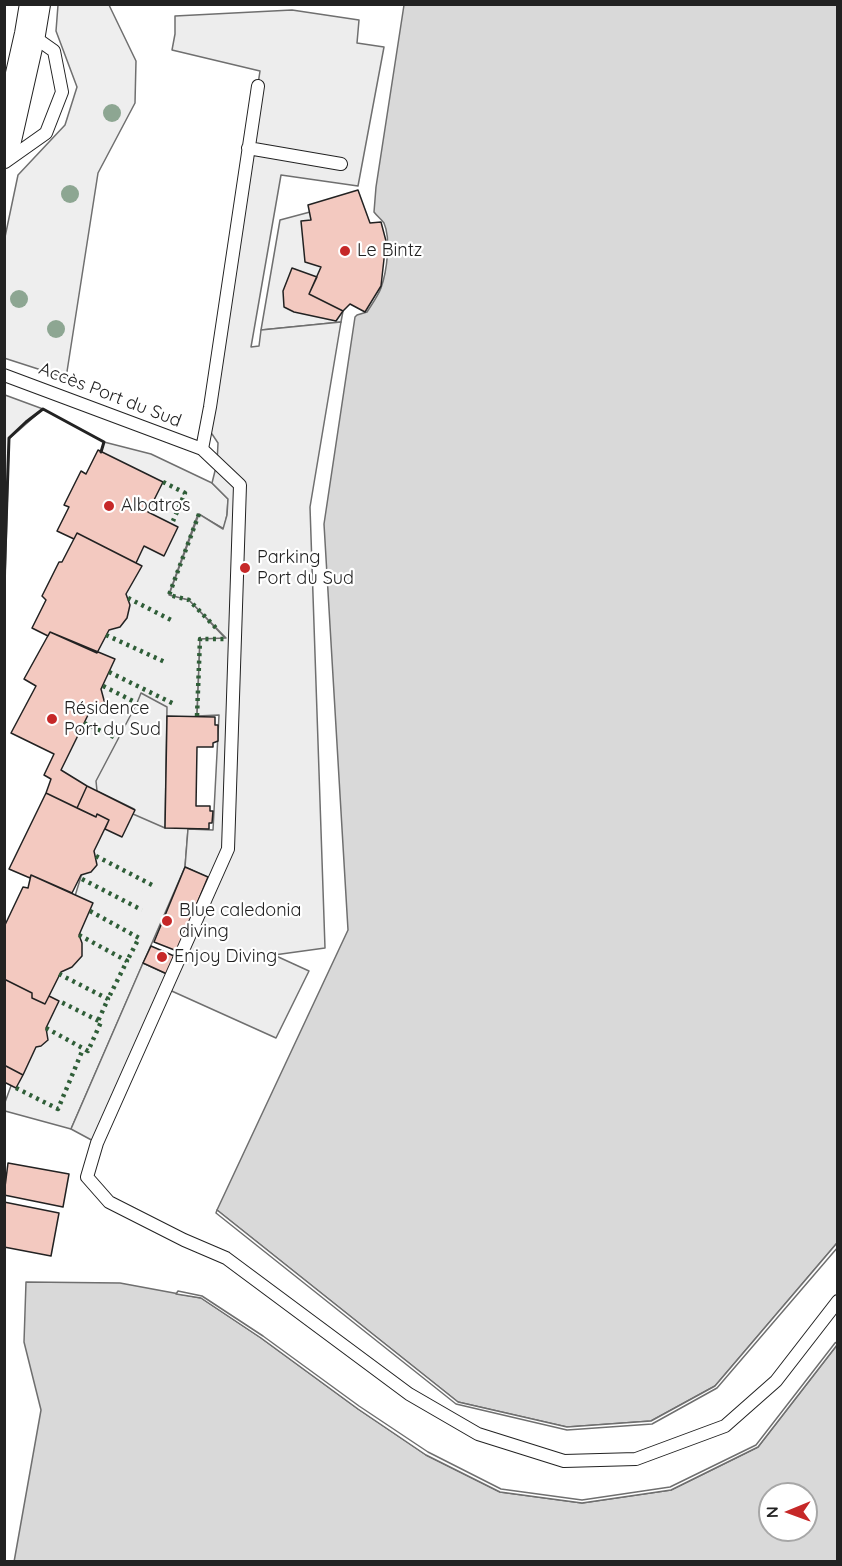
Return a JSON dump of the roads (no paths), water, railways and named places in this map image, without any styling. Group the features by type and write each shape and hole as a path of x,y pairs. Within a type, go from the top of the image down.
{"street":[{"path":"4,149 35,4"}],"lane":[{"path":"4,163 46,133 62,92 54,51 30,33"},
{"path":"258,86 202,449 240,485 228,849 97,1143 87,1177 109,1202 184,1240 226,1258 409,1394 478,1434 564,1461 636,1459 724,1426 776,1381 837,1301"},
{"path":"248,148 341,164"},
{"name":"Accès Port du Sud","path":"4,375 202,449"}],"place":[{"name":"Le Bintz","path":"345,251"},
{"name":"Albatros","path":"109,506"},
{"name":"Parking Port du Sud","path":"245,568"},
{"name":"Résidence Port du Sud","path":"52,719"},
{"name":"Blue caledonia diving","path":"167,921"},
{"name":"Enjoy Diving","path":"162,957"}]}
